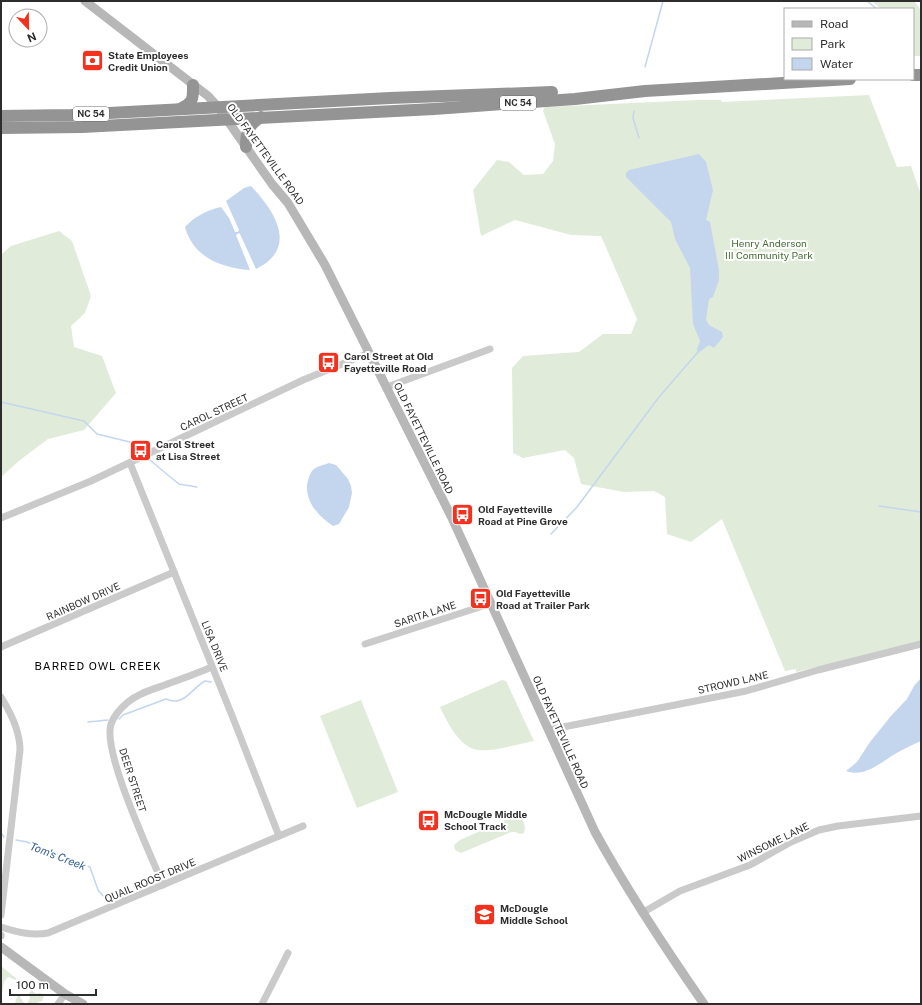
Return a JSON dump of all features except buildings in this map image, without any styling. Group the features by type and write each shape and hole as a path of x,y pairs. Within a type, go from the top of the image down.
{"highway":[{"name":"NC 54","path":"1,128 82,127 448,108 645,91 833,80"},
{"path":"180,109 194,99 193,85"},
{"name":"NC 54","path":"1,116 71,115 390,98 613,90 645,91"},
{"path":"246,147 246,135 249,128 253,122 260,117"}],"street":[{"name":"OLD FAYETTEVILLE ROAD","path":"85,1 208,96 218,107 288,203 301,224 325,265 452,518 595,832 642,913 704,1004"},
{"path":"387,387 490,349"},
{"name":"CAROL STREET","path":"1,518 91,481 303,380 369,353"},
{"name":"LISA DRIVE","path":"130,463 279,836"},
{"name":"RAINBOW DRIVE","path":"1,647 174,572"},
{"name":"SARITA LANE","path":"365,644 491,602"},
{"name":"STROWD LANE","path":"548,730 746,690 921,644"},
{"name":"DEER STREET","path":"163,885 119,776 110,735 111,724 126,703 141,693 212,667"},
{"path":"1,697 16,726 20,745 16,796 1,915"},
{"name":"WINSOME LANE","path":"642,913 680,891 750,865 791,842 819,830 838,826 921,816"},
{"name":"QUAIL ROOST DRIVE","path":"1,927 23,934 39,935 48,933 303,826"},
{"path":"1,947 76,1003"},
{"path":"262,1004 288,953"},
{"path":"58,1004 65,994"}],"green space":[{"path":"872,1 914,1 921,10 921,56 914,56 914,8 880,8"},
{"name":"Henry Anderson III Community Park","path":"869,95 897,167 911,166 921,195 921,641 796,672 796,669 785,671 722,519 691,542 667,534 665,497 654,491 624,492 581,484 574,458 565,450 523,458 513,453 512,368 523,356 579,352 603,334 631,334 637,319 601,236 571,235 515,220 481,236 473,190 497,160 509,162 524,175 543,174 553,161 555,144 543,111 545,107 698,100 721,100 722,102"},
{"path":"59,231 72,241 91,296 85,313 71,326 74,347 102,356 116,393 84,430 48,439 20,460 1,477 1,255 11,246"},
{"path":"502,680 506,681 534,741 491,750 478,750 465,745 446,720 440,707"},
{"path":"361,700 398,792 357,808 320,716"},
{"path":"516,815 522,818 525,827 524,833 520,834 511,832 461,853 455,850 454,845 460,840"},
{"path":"1,966 16,978 16,980 8,977 4,982 1,999"},
{"path":"32,990 36,994 40,993 44,995 42,1001 27,1004 30,998 29,993"},
{"path":"20,996 23,1002 27,1004 15,1004 16,999"}],"water":[{"path":"699,154 706,162 713,190 706,220 710,222 719,270 719,280 713,297 709,299 706,320 709,325 722,332 723,337 714,348 709,345 698,353 697,349 700,341 693,324 690,268 675,239 671,222 626,177 626,173 629,170"},
{"path":"251,186 268,207 274,218 279,229 280,240 277,251 269,260 256,269 240,234 239,233 236,235 250,270 229,267 210,259 194,246 185,227 201,214 221,207 229,218 235,232 238,232 239,230 226,201 244,188"},
{"path":"329,463 336,465 348,479 352,493 349,507 339,524 333,526 314,509 307,492 309,476 312,471"},
{"path":"921,678 921,741 901,750 878,765 865,771 853,773 846,771 857,762 870,742 907,699 914,686"}],"waterway":[{"path":"645,67 663,1"},
{"path":"867,1 876,8"},
{"path":"634,111 633,118 639,138"},
{"path":"551,534 577,507 659,397 698,352"},
{"path":"1,402 84,421 97,434 138,444 145,451"},
{"path":"150,460 179,484 197,487"},
{"path":"879,506 921,512"},
{"path":"119,719 123,715 166,699 172,701 183,699 200,684 205,681 211,682"},
{"path":"88,722 108,720"},
{"name":"Tom's Creek","path":"1,833 4,837"},
{"name":"Tom's Creek","path":"16,840 27,842 90,867 98,890 105,898"}],"place":[{"name":"State Employees Credit Union","path":"92,61"},
{"name":"Carol Street at Old Fayetteville Road","path":"329,362"},
{"name":"Carol Street at Lisa Street","path":"141,450"},
{"name":"Old Fayetteville Road at Pine Grove","path":"463,515"},
{"name":"Old Fayetteville Road at Trailer Park","path":"480,599"},
{"name":"McDougle Middle School Track","path":"428,820"},
{"name":"McDougle Middle School","path":"484,914"}],"district":[{"name":"BARRED OWL CREEK","path":"98,666"}]}
